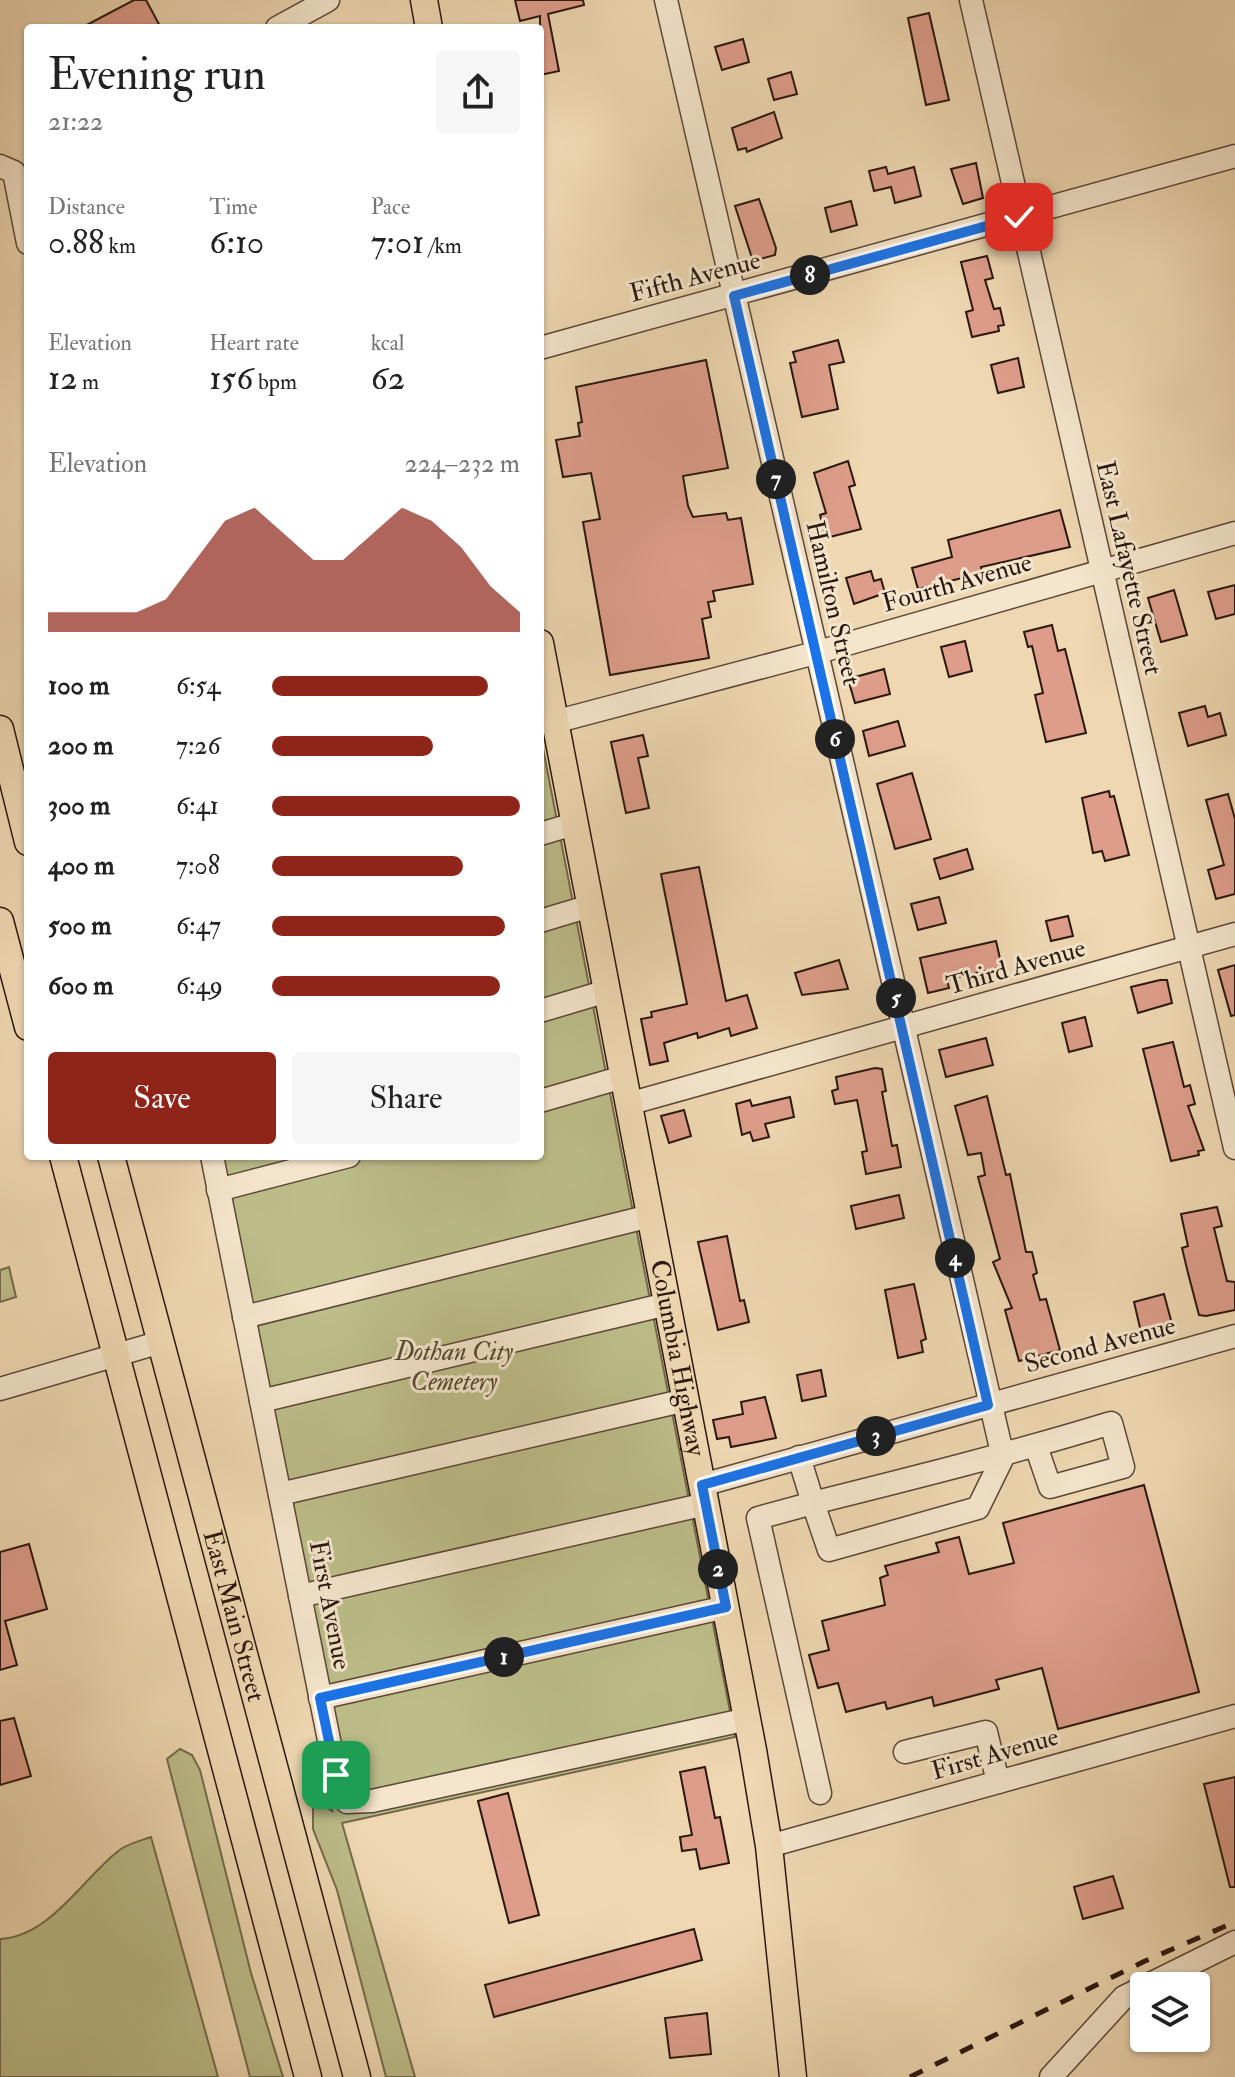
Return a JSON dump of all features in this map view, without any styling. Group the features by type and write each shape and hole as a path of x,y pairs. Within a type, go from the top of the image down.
{"main road":[{"path":"424,0 428,24"},
{"name":"Columbia Highway","path":"544,678 551,735 574,824 748,1719 769,1846 793,2077"},
{"path":"0,729 24,826"},
{"path":"0,921 24,1007"},
{"name":"East Main Street","path":"64,1160 308,2077"},
{"name":"East Main Street","path":"112,1160 357,2077"}],"street":[{"path":"284,24 328,0"},
{"name":"Hamilton Street","path":"666,0 988,1405 1003,1457"},
{"name":"East Lafayette Street","path":"971,0 1235,1148"},
{"name":"Fifth Avenue","path":"544,347 1235,156"},
{"path":"10,170 24,227"},
{"name":"Fourth Avenue","path":"551,735 815,653 1235,533"},
{"path":"544,833 574,824"},
{"path":"544,920 590,906"},
{"name":"Third Avenue","path":"628,1104 1235,934"},
{"path":"544,1010 607,991"},
{"path":"544,1100 623,1077"},
{"name":"First Avenue","path":"213,1160 336,1775 347,1802 387,1797 748,1719"},
{"path":"218,1190 334,1160"},
{"path":"244,1317 650,1216"},
{"path":"261,1401 667,1304"},
{"name":"Second Avenue","path":"300,1596 704,1494 799,1457 1235,1336"},
{"path":"0,1389 161,1342"},
{"path":"280,1494 686,1400"},
{"path":"820,1793 758,1518 1036,1446"},
{"path":"799,1457 829,1550 978,1508 1003,1457"},
{"path":"320,1698 726,1607"},
{"name":"First Avenue","path":"769,1846 1235,1716"},
{"path":"905,1752 986,1732 998,1782"},
{"path":"1051,2077 1124,1997 1235,1942"}],"green space":[{"name":"Dothan City Cemetery","path":"544,754 735,1737 342,1823 415,2077 386,2077 337,1890 313,1829 313,1807 322,1804 332,1811 202,1160 544,1160"},
{"path":"9,1267 16,1297 0,1302 0,1270"},
{"path":"180,1749 192,1755 200,1770 251,1973 283,2077 250,2077 167,1759"},
{"path":"151,1837 218,2077 0,2077 0,1939 18,1936 50,1918 117,1852"}],"building":[{"path":"134,0 146,0 159,24 89,24"},
{"path":"515,0 583,0 584,5 548,14 559,71 544,74 544,24 540,24 540,16 520,21"},
{"path":"929,13 949,100 926,105 908,18"},
{"path":"743,39 749,62 722,70 715,47"},
{"path":"791,72 797,94 774,100 768,79"},
{"path":"774,112 782,138 747,152 746,148 738,150 732,128"},
{"path":"976,163 983,198 963,204 951,169"},
{"path":"886,167 888,174 914,167 921,196 895,203 891,187 874,191 869,171"},
{"path":"759,199 776,248 775,255 753,261 735,206"},
{"path":"851,201 857,225 831,232 825,208"},
{"path":"987,256 993,278 985,280 994,309 1000,308 1004,325 998,326 999,331 972,337 966,312 973,310 961,262"},
{"path":"838,340 844,362 829,365 838,409 802,417 790,363 796,362 793,352"},
{"path":"1018,358 1024,387 998,393 991,365"},
{"path":"706,360 728,468 683,476 688,506 693,517 726,513 728,520 741,518 753,584 713,591 715,601 708,602 711,617 702,619 709,658 610,675 583,522 600,519 591,473 563,477 556,440 580,436 578,423 582,422 576,387"},
{"path":"848,461 855,485 849,487 861,529 826,538 820,515 826,513 814,473"},
{"path":"1060,510 1070,547 981,567 982,573 918,589 912,568 952,557 948,540"},
{"path":"871,571 874,581 881,579 885,593 854,604 846,578"},
{"path":"1235,585 1235,614 1216,619 1208,592"},
{"path":"1174,590 1187,635 1161,642 1148,598"},
{"path":"1052,625 1058,651 1065,649 1086,733 1046,742 1035,695 1043,693 1032,646 1028,647 1024,632"},
{"path":"965,641 972,671 949,677 941,647"},
{"path":"884,669 890,694 855,703 848,679"},
{"path":"1205,706 1208,717 1220,713 1226,735 1188,746 1179,713"},
{"path":"898,721 905,746 869,756 863,731"},
{"path":"643,735 648,756 638,758 649,808 626,813 611,742"},
{"path":"912,773 931,839 895,849 877,784"},
{"path":"1109,791 1110,797 1114,796 1129,855 1105,861 1102,851 1093,853 1082,798"},
{"path":"1228,794 1235,819 1235,894 1216,899 1208,870 1224,865 1206,800"},
{"path":"967,849 973,869 940,879 934,859"},
{"path":"699,867 726,1001 747,995 757,1028 731,1036 729,1028 698,1038 697,1033 664,1043 668,1061 650,1065 641,1019 652,1017 651,1012 687,1004 661,874"},
{"path":"939,897 946,923 918,930 911,904"},
{"path":"1068,916 1073,936 1051,941 1046,921"},
{"path":"996,941 1002,967 947,980 949,988 928,993 920,958"},
{"path":"839,960 848,989 802,995 795,973"},
{"path":"1235,965 1235,1015 1231,1016 1218,970"},
{"path":"1167,980 1172,1003 1138,1013 1131,987"},
{"path":"1085,1017 1092,1046 1069,1052 1062,1023"},
{"path":"986,1038 993,1065 946,1077 939,1050"},
{"path":"1173,1042 1184,1087 1190,1085 1195,1104 1188,1106 1204,1150 1198,1151 1199,1155 1171,1161 1143,1049"},
{"path":"882,1069 886,1091 882,1092 892,1146 897,1145 901,1167 866,1174 862,1152 867,1151 857,1100 835,1104 832,1091 838,1089 836,1077"},
{"path":"987,1096 1006,1175 1010,1174 1026,1252 1032,1252 1037,1273 1033,1275 1040,1300 1046,1299 1060,1350 1019,1361 1005,1310 1012,1308 993,1262 1000,1259 978,1177 985,1175 981,1153 968,1155 955,1106"},
{"path":"790,1097 794,1117 765,1124 769,1137 753,1141 750,1132 742,1135 736,1104 750,1100 752,1106"},
{"path":"684,1110 691,1136 669,1143 661,1116"},
{"path":"899,1195 904,1218 856,1229 851,1206"},
{"path":"1217,1207 1222,1226 1214,1228 1227,1281 1235,1282 1235,1310 1206,1316 1199,1315 1188,1273 1182,1248 1188,1246 1181,1214"},
{"path":"727,1236 740,1301 744,1300 749,1322 718,1330 698,1242"},
{"path":"914,1284 926,1339 921,1341 923,1352 898,1358 885,1290"},
{"path":"1164,1294 1172,1324 1141,1332 1134,1302"},
{"path":"821,1370 826,1396 802,1401 797,1375"},
{"path":"765,1397 776,1438 731,1447 729,1437 717,1439 713,1420 743,1414 741,1402"},
{"path":"1144,1485 1199,1692 1058,1729 1042,1668 996,1680 999,1689 934,1706 932,1697 887,1709 885,1702 846,1712 838,1683 818,1688 809,1655 829,1650 822,1621 885,1605 880,1578 888,1575 885,1566 939,1552 936,1543 959,1537 969,1574 1014,1563 1003,1523"},
{"path":"29,1544 47,1609 5,1621 17,1665 0,1670 0,1552"},
{"path":"14,1718 31,1776 0,1785 0,1721"},
{"path":"705,1767 715,1818 720,1817 729,1863 700,1869 696,1849 682,1851 680,1837 692,1835 680,1772"},
{"path":"1235,1777 1235,1887 1230,1887 1204,1784"},
{"path":"508,1793 539,1915 509,1923 478,1801"},
{"path":"1113,1876 1123,1908 1083,1919 1074,1887"},
{"path":"694,1929 702,1960 494,2017 485,1985"},
{"path":"707,2013 711,2054 670,2058 665,2018"}],"railway":[{"path":"910,2077 1145,1961 1235,1922"}],"route":[{"path":"336,1775 320,1698 726,1607 702,1485 988,1405 734,296 1019,217"}]}
